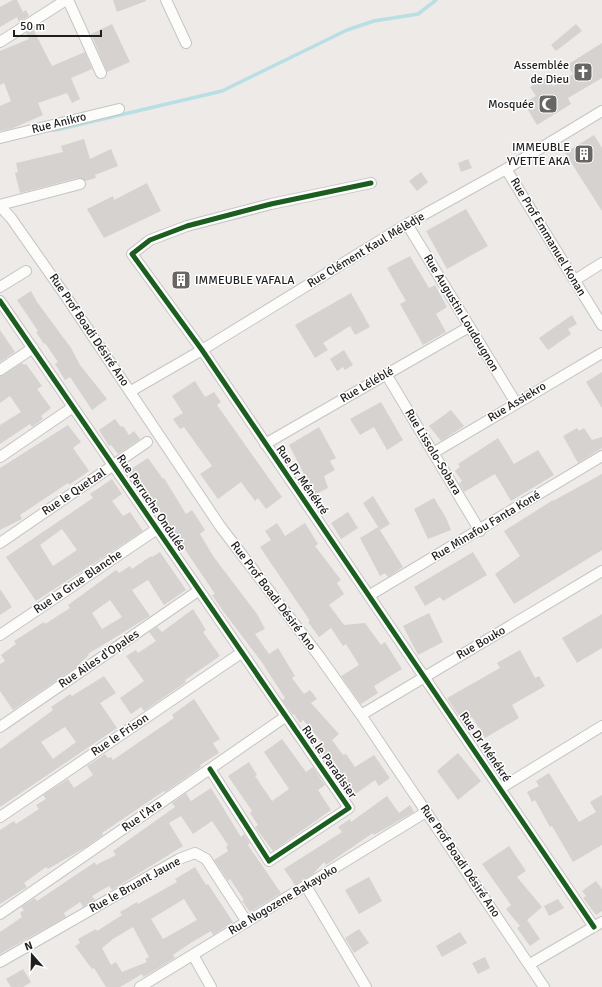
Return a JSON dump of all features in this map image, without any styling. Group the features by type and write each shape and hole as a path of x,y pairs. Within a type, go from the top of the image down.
{"street":[{"path":"0,42 67,0 101,73"},
{"path":"166,0 186,43"},
{"name":"Rue Anikro","path":"0,138 119,109"},
{"name":"Rue Clément Kaul Mélèdje","path":"131,391 202,350 407,224 506,169 602,111"},
{"name":"Rue Prof Emmanuel Konan","path":"506,169 602,325"},
{"name":"Rue Dr Ménékré","path":"371,183 271,204 187,226 150,240 132,254 202,350 501,788 598,925"},
{"path":"0,206 80,184"},
{"name":"Rue Prof Boadi Désiré Ano","path":"0,206 11,218 131,391 220,526 319,656 361,715 530,964 544,987"},
{"name":"Rue Augustin Loudougnon","path":"407,224 516,403"},
{"path":"575,280 602,263"},
{"path":"0,287 26,271"},
{"name":"Rue Perruche Ondulée","path":"0,301 114,465 198,591 285,717"},
{"name":"Rue Léléblé","path":"266,444 469,327"},
{"path":"0,370 33,348"},
{"name":"Rue Assiekro","path":"433,453 602,353"},
{"name":"Rue Lissolo-Sobara","path":"386,374 480,531"},
{"path":"0,457 73,407"},
{"name":"Rue le Quetzal","path":"0,543 147,442"},
{"name":"Rue Minafou Fanta Koné","path":"370,595 480,531 602,456"},
{"name":"Rue la Grue Blanche","path":"0,635 157,529"},
{"name":"Rue Bouko","path":"361,715 602,572"},
{"name":"Rue Ailes d'Opales","path":"0,727 198,591"},
{"name":"Rue le Frison","path":"0,817 241,653"},
{"name":"Rue l'Ara","path":"0,914 285,717"},
{"name":"Rue le Paradisier","path":"210,769 269,861 349,808 285,717"},
{"path":"501,788 602,726"},
{"name":"Rue Nogozene Bakayoko","path":"140,987 426,812"},
{"name":"Rue le Bruant Jaune","path":"0,962 179,859 195,853 206,859 247,922"},
{"path":"306,886 366,987"},
{"path":"530,964 598,925"},
{"path":"193,955 211,987"}],"building":[{"path":"13,0 17,0 23,12 26,10 29,16 19,22 17,17 0,27 0,7"},
{"path":"113,0 146,0 146,1 117,12"},
{"path":"112,24 130,62 107,72 91,34"},
{"path":"576,24 582,31 556,51 551,45"},
{"path":"33,29 52,66 85,52 92,69 71,78 80,99 72,103 67,93 38,103 43,115 11,129 0,131 0,106 11,101 4,83 0,85 0,51 29,39 26,33"},
{"path":"602,43 602,78 568,98 571,104 537,125 524,103 536,96 530,87 547,77 553,86 573,74 567,65"},
{"path":"594,135 602,148 602,211 565,153"},
{"path":"84,139 90,159 111,149 118,166 95,175 96,178 85,181 78,178 20,193 15,173 18,172 16,163 63,152 61,146"},
{"path":"468,159 472,168 461,172 458,163"},
{"path":"421,172 428,182 417,191 409,181"},
{"path":"147,183 161,211 104,238 87,209 113,196 114,200"},
{"path":"466,209 488,246 447,269 426,231"},
{"path":"410,256 429,288 435,285 447,307 436,314 446,332 423,345 400,304 406,301 387,268"},
{"path":"31,291 37,302 71,348 80,365 107,399 92,410 70,377 65,380 55,364 58,362 36,332 38,331 17,300"},
{"path":"351,293 370,327 355,335 350,326 323,343 328,350 315,358 295,325"},
{"path":"572,315 577,324 568,329 571,334 548,350 539,338"},
{"path":"0,330 15,352 0,362"},
{"path":"344,350 353,365 345,370 343,367 337,371 330,359"},
{"path":"22,363 24,365 26,364 42,386 37,389 51,408 41,416 43,419 32,427 30,424 0,444 0,425 21,412 10,396 0,403 0,376"},
{"path":"602,372 602,408 586,382"},
{"path":"195,381 205,397 214,392 221,402 217,405 282,497 266,509 258,498 255,501 241,482 218,499 200,474 212,466 184,427 180,429 173,419 183,413 172,396"},
{"path":"381,402 403,440 387,450 374,427 360,435 350,419"},
{"path":"451,410 464,426 441,441 429,426"},
{"path":"115,419 121,427 123,426 129,435 134,431 140,439 118,454 111,445 109,446 99,430"},
{"path":"68,425 81,442 73,448 89,471 20,515 22,519 0,530 0,468"},
{"path":"319,427 336,458 330,461 335,470 324,476 328,488 312,496 308,487 305,488 299,477 304,474 289,445"},
{"path":"577,428 579,431 584,428 592,440 602,437 602,448 578,463 563,436"},
{"path":"498,438 514,464 538,450 554,475 511,501 495,474 464,492 459,483 462,481 455,471 460,467 458,464"},
{"path":"148,458 163,479 164,478 186,514 192,510 205,530 200,534 213,556 257,614 265,629 255,634 269,654 278,648 295,676 292,678 304,694 310,690 317,699 311,703 339,734 332,740 343,755 346,754 355,767 374,755 390,778 379,786 375,780 350,798 324,760 323,754 316,745 321,741 303,720 300,723 282,700 285,698 261,661 212,595 215,594 176,536 172,539 165,527 169,525 156,505 152,508 128,471"},
{"path":"602,474 602,550 514,604 495,574 520,556 504,531 553,500"},
{"path":"112,479 122,494 112,501 123,516 130,512 143,531 36,601 6,557 93,498 90,494","holes":["62,529 77,550 53,566 40,545"]},
{"path":"373,496 390,524 380,530 363,503"},
{"path":"434,498 446,518 451,530 428,539 414,509"},
{"path":"348,512 358,528 341,539 331,523"},
{"path":"277,523 285,536 305,523 318,544 315,546 341,580 337,583 344,594 329,605 344,625 365,623 381,645 385,642 402,669 374,686 378,693 361,704 341,676 359,665 346,644 343,646 331,628 319,637 308,622 310,621 260,547 271,540 265,531"},
{"path":"378,527 403,567 388,577 385,573 380,576 360,538"},
{"path":"160,552 186,590 164,605 148,580 132,590 150,616 88,654 89,655 75,668 13,710 0,691 0,664 5,661 1,655 16,644 14,641 70,608 68,605 116,570 119,573 130,566 132,569 151,556 152,557","holes":["110,600 122,617 102,629 92,613"]},
{"path":"473,552 487,575 443,601 440,597 425,606 414,587"},
{"path":"0,589 12,607 0,615"},
{"path":"193,609 206,630 203,632 220,656 144,711 141,707 131,714 120,698 144,681 126,656 136,650 138,653 156,641 149,632 157,627 162,632"},
{"path":"429,613 443,642 418,655 403,626"},
{"path":"602,614 602,648 577,663 562,638"},
{"path":"520,650 535,678 539,676 545,686 512,705 519,718 485,738 472,717 463,722 447,698 500,668 497,663"},
{"path":"104,676 116,693 100,703 117,728 0,807 0,749 53,710 51,707 70,694 72,696","holes":["65,727 76,742 53,759 41,742"]},
{"path":"194,699 220,739 213,743 219,753 200,765 201,767 165,792 164,791 102,833 103,835 86,847 48,869 46,867 24,883 27,887 0,904 0,830 14,821 16,824 39,809 36,805 46,799 43,795 68,779 74,788 93,775 87,766 105,754 108,758 111,757 113,760 174,718 172,715"},
{"path":"282,739 306,772 313,767 325,785 318,790 331,810 273,851 255,827 258,825 250,813 252,811 228,776 249,762 257,775 255,776 272,801 289,789 264,752"},
{"path":"458,753 481,781 458,800 437,771"},
{"path":"549,773 579,822 596,812 590,802 602,795 602,845 573,862 552,826 550,827 535,800 532,802 527,792 539,786 536,781"},
{"path":"211,788 241,837 244,834 250,843 248,845 281,893 250,912 230,879 228,881 214,860 228,851 226,847 228,845 212,821 193,834 181,816 169,823 183,846 112,890 109,886 92,896 95,900 83,907 80,902 64,913 66,917 0,954 0,932 22,917 20,913 24,910 21,907 35,898 37,901 95,862 96,865 116,855 113,851 175,807 172,803 186,793 191,801"},
{"path":"387,796 399,813 410,805 414,812 374,835 373,833 326,865 324,862 313,874 295,885 284,869 342,832 338,827 350,819 351,822"},
{"path":"509,846 526,871 517,877 542,907 527,920 540,939 530,946 517,928 520,926 506,909 511,905 482,864"},
{"path":"195,867 233,922 213,935 211,931 192,942 173,955 175,958 143,977 142,974 120,987 106,987 94,968 92,969 75,946 80,943 78,939 96,929 97,931 122,915 120,912 137,902 138,904 177,882 175,879","holes":["184,899 197,920 163,939 151,919","133,927 149,957 145,959 147,962 122,972 116,962 111,965 102,948 113,939"]},
{"path":"369,877 382,901 359,914 345,890"},
{"path":"596,881 602,889 602,911 596,915 583,898 586,896 582,891"},
{"path":"558,899 564,908 549,916 544,906"},
{"path":"359,929 369,943 354,953 345,938"},
{"path":"460,932 467,943 442,957 436,946"},
{"path":"485,957 490,968 478,974 472,963"},
{"path":"23,969 31,982 23,987 11,987 6,979"}],"waterway":[{"path":"50,130 56,130 222,91 347,30 374,21 418,14 436,0"}],"cycle path":[{"path":"371,183 271,204 187,226 150,240 132,254 202,350 594,927"},
{"path":"0,301 349,808 269,861 210,769"}],"place":[{"name":"Assemblée de Dieu","path":"583,72"},
{"name":"Mosquée","path":"548,104"},
{"name":"IMMEUBLE YVETTE AKA","path":"584,154"},
{"name":"IMMEUBLE YAFALA","path":"181,280"}]}
